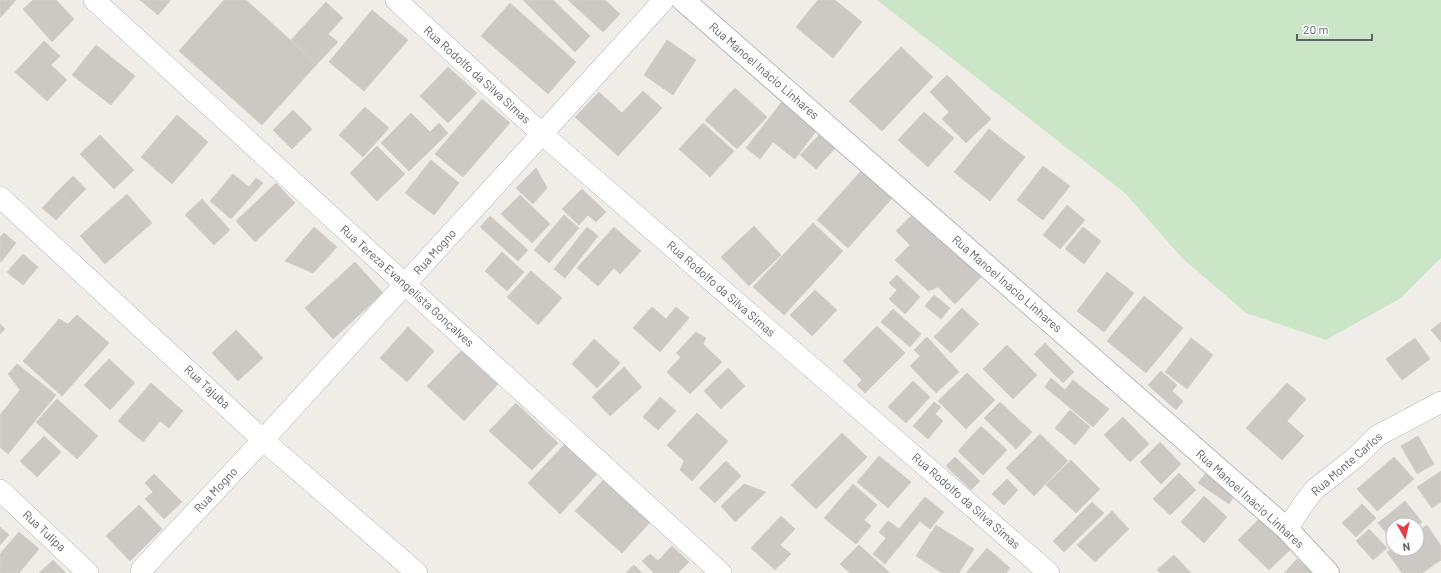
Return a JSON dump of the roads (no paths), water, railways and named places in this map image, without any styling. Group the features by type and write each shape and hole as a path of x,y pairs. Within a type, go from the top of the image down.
{"main road":[{"name":"Rua Manoel Inácio Linhares","path":"683,0 1286,529 1328,573"}],"street":[{"name":"Rua Tereza Evangelista Gonçalves","path":"94,0 721,573"},
{"name":"Rua Rodolfo da Silva Simas","path":"396,0 542,134 1049,573"},
{"name":"Rua Mogno","path":"141,573 142,569 263,440 664,0"},
{"name":"Rua Tajuba","path":"0,197 263,440 417,573"},
{"name":"Rua Monte Carlos","path":"1286,529 1314,490 1356,457 1377,436 1441,402"},
{"name":"Rua Tulipa","path":"0,490 88,573"}]}
